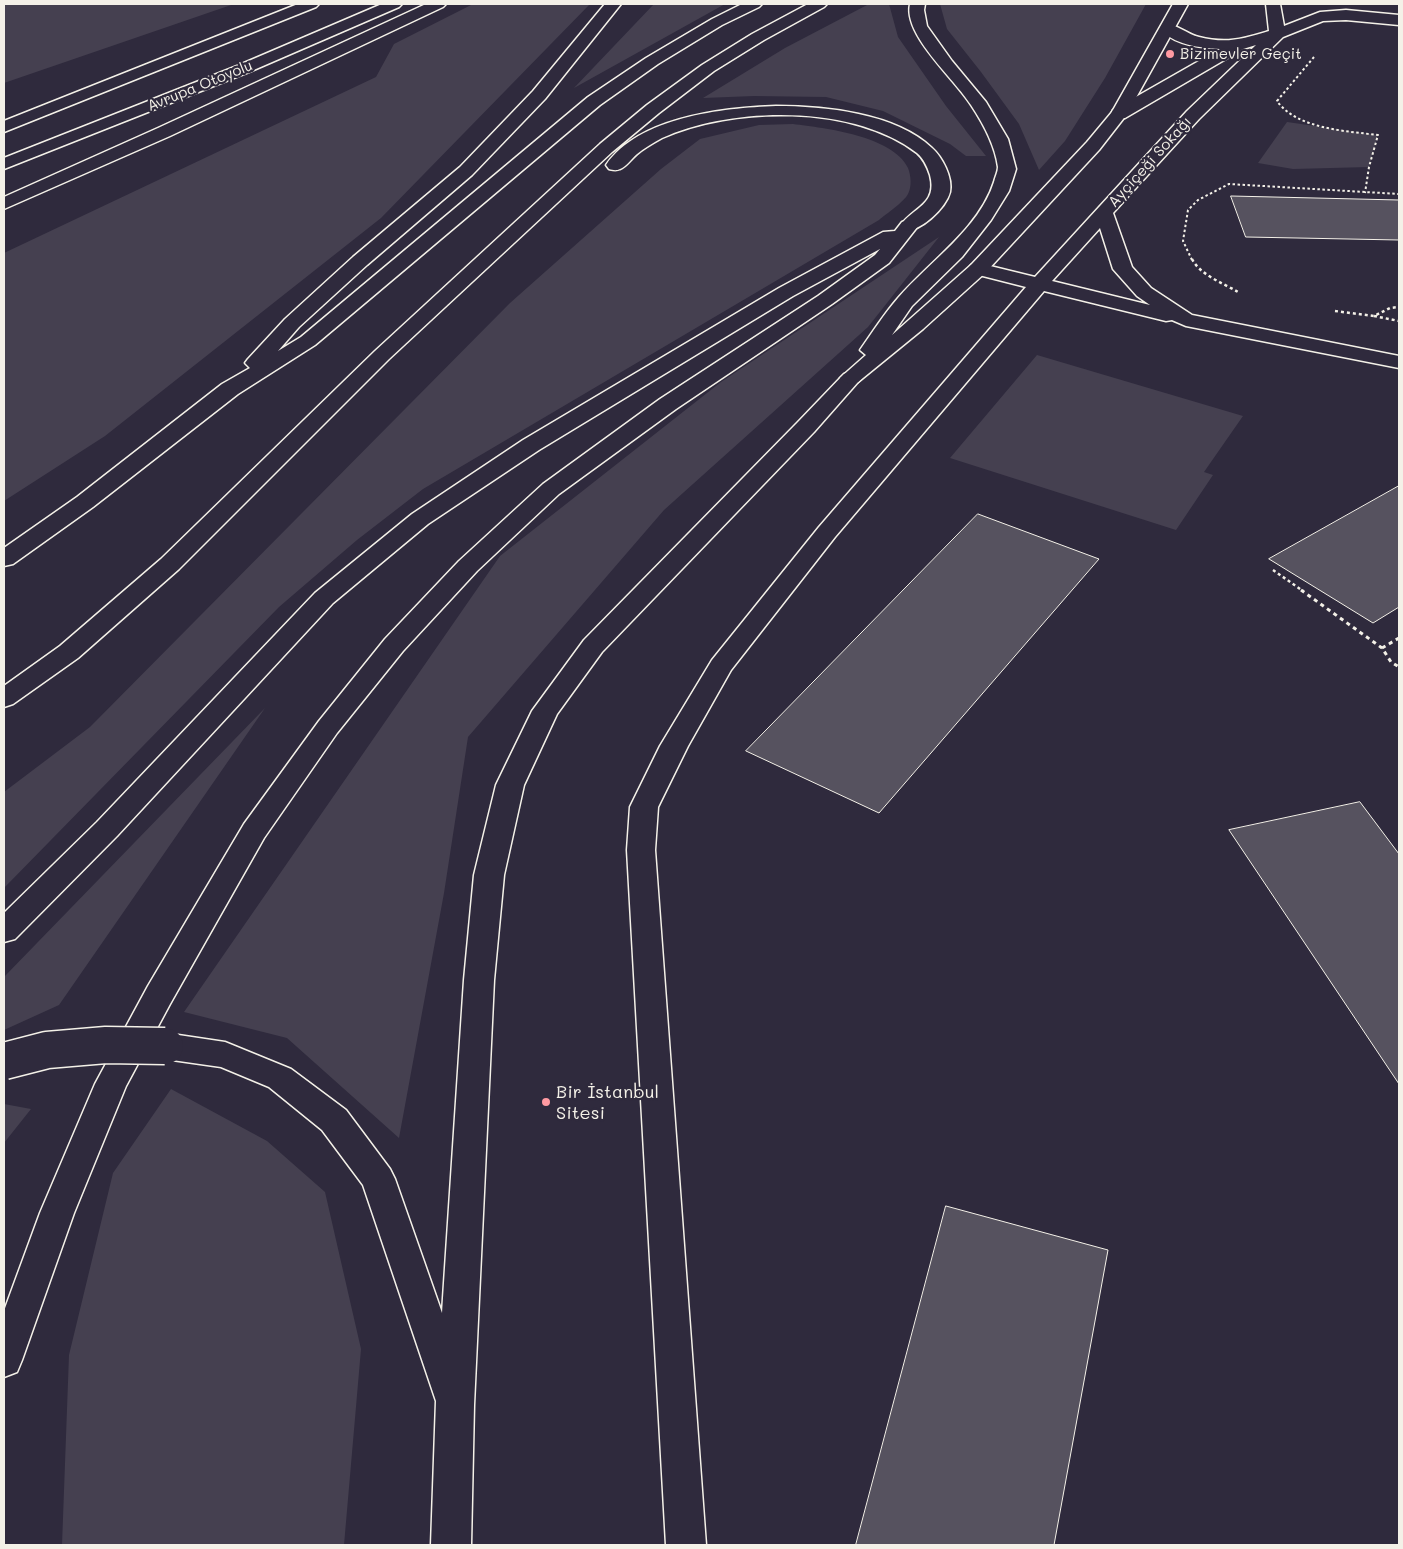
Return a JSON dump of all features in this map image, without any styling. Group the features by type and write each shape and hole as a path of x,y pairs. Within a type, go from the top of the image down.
{"main road":[{"name":"Avrupa Otoyolu","path":"4,127 311,4"},
{"name":"Avrupa Otoyolu","path":"4,164 244,69 394,4"},
{"path":"4,204 173,128 438,4"},
{"path":"230,389 299,316 360,260 466,171 538,95 613,4"},
{"path":"4,559 85,502 230,389 308,341 594,101 652,61 717,22 754,4"},
{"path":"4,698 69,652 170,564 382,355 606,148 653,109 708,68 758,37 820,4"},
{"path":"451,1545 455,1405 479,980 489,875 510,786 545,711 593,646 773,462 850,378 905,302 955,253 984,216 1000,191 1007,169 999,139 978,102 946,64 919,26 916,10 918,4"},
{"path":"850,378 916,325 978,269 1093,146 1119,114 1180,4"},
{"path":"1119,114 1237,46 1277,34 1273,4"},
{"name":"Ayçiçeği Sokağı","path":"1399,20 1346,15 1320,17 1277,34 1193,115 1104,213 1123,269 1144,292 1186,320 1399,362"},
{"path":"1168,28 1179,37 1200,42 1237,46"},
{"path":"4,110 206,47"},
{"path":"4,931 107,829 324,598 420,519 531,445 769,302 909,226 928,211 941,192 939,170 926,150 898,133 865,122 829,114 786,111 733,115 685,124 640,143 604,174"},
{"path":"490,254 554,219 561,212"},
{"path":"686,1545 642,850 644,807 674,746 721,666 827,532 1039,284 1104,213"},
{"path":"4,1360 57,1213 111,1084 159,995 254,831 328,726 394,645 468,566 551,489 668,404 882,259 909,226"},
{"path":"978,269 1186,320"},
{"path":"4,1061 46,1050 106,1045 165,1046 225,1055 280,1078 334,1120 378,1179 455,1405"}],"path":[{"path":"1315,56 1277,101 1284,111 1320,127 1378,135 1368,167 1365,193"},
{"path":"1246,295 1210,277 1195,265 1188,252 1183,241 1188,210 1198,200 1230,184 1399,194"},
{"path":"1374,316 1399,306"},
{"path":"1326,310 1399,321"},
{"path":"1273,570 1382,648 1391,662 1399,667"},
{"path":"1382,648 1399,638"}],"shaded area":[{"path":"4,4 234,4 4,83"},
{"path":"473,4 590,4 381,218 105,436 4,501 4,253 376,77 394,44"},
{"path":"654,4 725,4 574,88"},
{"path":"869,4 889,4 898,37 946,106 986,156 966,156 950,144 883,111 826,97 754,96 703,98 785,48"},
{"path":"940,4 1146,4 1105,78 1065,141 1039,170 1019,124 947,29"},
{"path":"1287,122 1378,135 1369,167 1293,169 1258,163"},
{"path":"793,124 839,131 873,141 888,148 900,157 908,168 911,181 908,194 879,220 423,489 357,540 279,607 4,888 4,792 90,727 510,303 661,169 700,139 759,125"},
{"path":"939,237 868,327 664,510 468,737 444,893 399,1138 287,1038 184,1012 500,556 721,382"},
{"path":"1037,355 1243,416 1204,472 1213,475 1176,530 950,458"},
{"path":"265,708 59,1005 4,1030 4,977"},
{"path":"171,1089 267,1141 325,1192 361,1349 344,1545 62,1545 69,1355 113,1173"},
{"path":"4,1104 31,1109 4,1143"}],"building":[{"path":"1231,196 1399,200 1399,240 1246,237"},
{"path":"1399,486 1399,607 1373,623 1269,559"},
{"path":"978,514 1099,559 879,813 746,751"},
{"path":"1360,802 1399,854 1399,1084 1229,830"},
{"path":"946,1206 1108,1250 1054,1545 856,1545"}],"place":[{"name":"Bizimevler Geçit","path":"1170,54"},
{"name":"Bir İstanbul Sitesi","path":"546,1102"}]}
